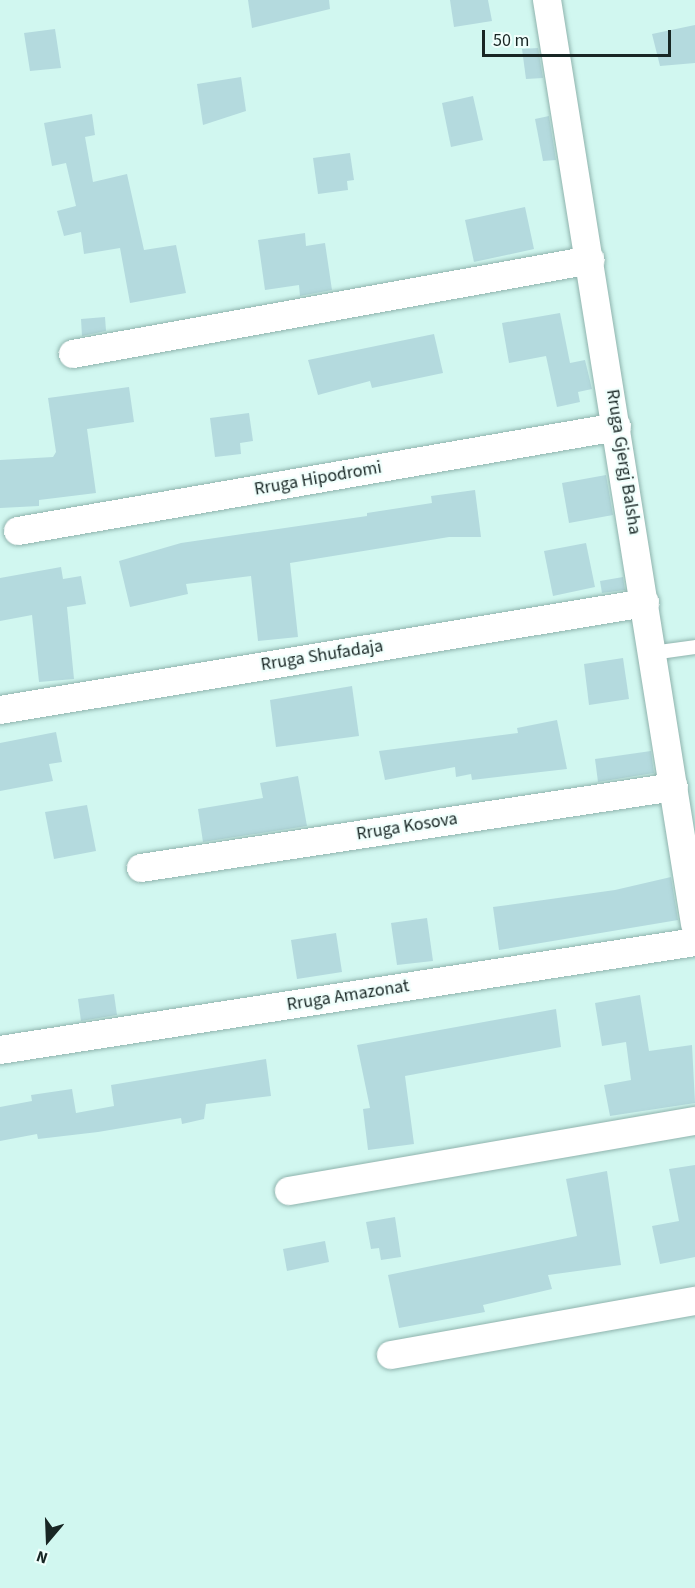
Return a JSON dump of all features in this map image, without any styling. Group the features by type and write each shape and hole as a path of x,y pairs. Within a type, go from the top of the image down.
{"street":[{"name":"Rruga Gjergj Balsha","path":"547,0 591,260 695,924"},
{"path":"73,354 591,260"},
{"name":"Rruga Hipodromi","path":"18,531 617,427"},
{"name":"Rruga Shufadaja","path":"0,710 645,603"},
{"name":"Rruga Kosova","path":"141,867 674,787"},
{"name":"Rruga Amazonat","path":"0,1050 695,942"},
{"path":"290,1191 695,1121"},
{"path":"392,1355 695,1301"}],"lane":[{"path":"652,653 695,647"}],"building":[{"path":"248,0 329,0 330,9 252,28"},
{"path":"450,0 488,0 492,21 454,27"},
{"path":"695,25 695,63 660,66 652,34"},
{"path":"55,29 61,68 30,71 24,33"},
{"path":"538,48 543,78 526,79 522,49"},
{"path":"241,77 246,111 203,125 197,84"},
{"path":"473,96 483,140 451,147 442,103"},
{"path":"92,114 95,135 85,137 93,182 127,174 144,250 176,245 186,293 130,303 120,248 84,254 81,232 64,236 57,211 76,206 66,163 52,166 44,123"},
{"path":"549,116 556,160 543,161 535,119"},
{"path":"350,153 354,180 347,181 348,190 318,194 313,158"},
{"path":"525,207 534,249 474,262 465,220"},
{"path":"305,233 306,246 325,243 332,290 300,296 299,285 265,290 258,240"},
{"path":"560,313 570,363 585,360 592,389 578,392 580,402 557,407 546,356 509,363 502,323"},
{"path":"105,317 106,331 82,336 81,319"},
{"path":"434,334 443,373 372,388 370,381 318,395 308,360"},
{"path":"129,387 134,422 87,429 96,493 39,500 39,506 0,508 0,460 53,457 56,452 48,398"},
{"path":"249,413 253,441 240,443 241,454 215,457 210,418"},
{"path":"606,475 613,515 569,523 562,483"},
{"path":"475,490 481,537 449,537 290,563 298,637 258,641 251,576 186,584 188,594 130,607 119,561 181,543 367,516 367,513 432,503 431,496"},
{"path":"586,543 595,587 553,596 544,551"},
{"path":"61,567 63,579 81,576 86,604 67,607 74,679 39,682 32,615 0,621 0,578"},
{"path":"623,577 625,590 602,593 600,581"},
{"path":"623,658 629,699 589,705 584,664"},
{"path":"352,686 359,736 276,747 270,700"},
{"path":"557,720 567,769 472,780 471,774 456,777 455,767 385,780 379,751 518,733 517,728"},
{"path":"56,732 62,762 49,764 53,781 0,791 0,743"},
{"path":"651,751 654,773 598,782 595,759"},
{"path":"298,776 307,826 203,842 198,809 263,798 260,783"},
{"path":"87,805 96,851 54,859 45,812"},
{"path":"671,877 678,920 499,950 493,907 615,890"},
{"path":"427,918 433,961 397,965 391,923"},
{"path":"336,933 342,972 297,979 291,940"},
{"path":"114,994 117,1015 81,1021 78,999"},
{"path":"640,995 649,1051 692,1045 695,1103 610,1116 604,1085 631,1080 626,1042 602,1046 595,1003"},
{"path":"556,1009 561,1047 405,1076 414,1144 368,1150 363,1109 370,1108 357,1045"},
{"path":"266,1059 271,1096 206,1104 204,1119 182,1124 181,1118 98,1132 38,1139 37,1134 0,1141 0,1107 32,1101 31,1095 72,1089 76,1113 114,1106 111,1085"},
{"path":"695,1165 695,1257 660,1264 652,1226 679,1221 669,1169"},
{"path":"607,1171 621,1265 548,1275 552,1289 483,1305 485,1312 399,1328 388,1275 577,1236 566,1179"},
{"path":"395,1217 401,1257 381,1260 379,1248 371,1249 366,1222"},
{"path":"325,1241 329,1262 287,1271 283,1249"}]}
